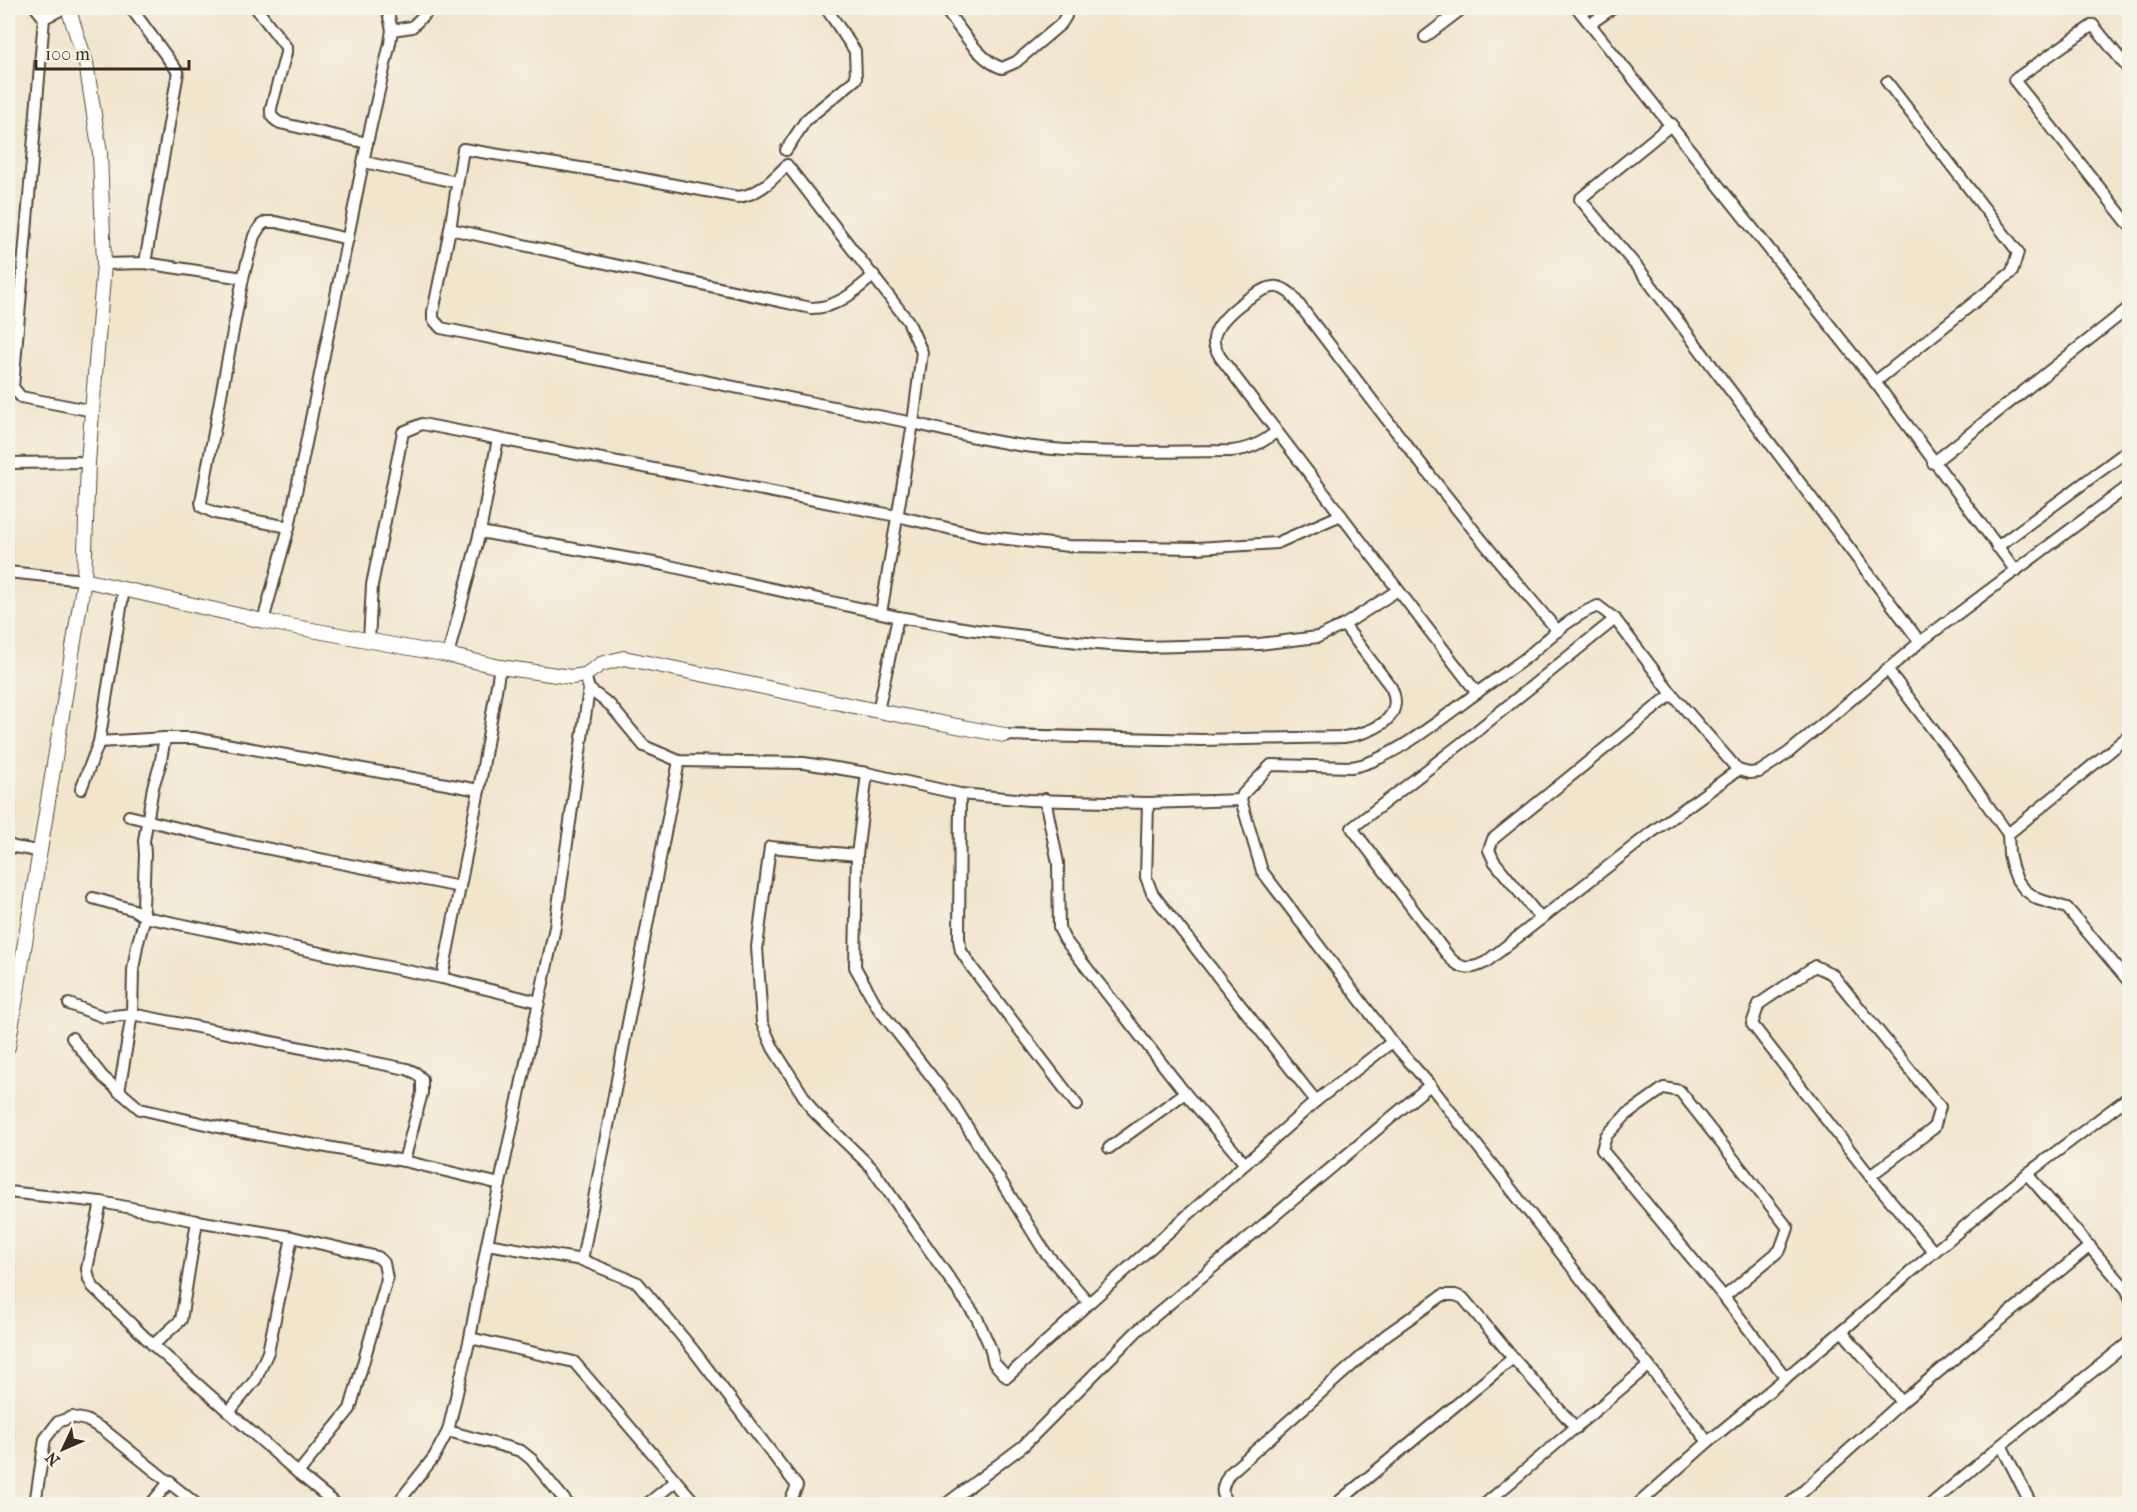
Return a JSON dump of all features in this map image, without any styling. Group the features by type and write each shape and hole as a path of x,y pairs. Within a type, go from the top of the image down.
{"street":[{"path":"36,8 44,18 13,387 21,397 93,411"},
{"path":"8,1047 38,851 84,580 88,462 104,264 100,153 86,63 67,8 44,18"},
{"path":"131,8 178,72 145,263"},
{"path":"256,8 287,50 270,108 274,120 367,143"},
{"path":"262,621 289,527 392,30 387,8"},
{"path":"392,30 411,27 431,8"},
{"path":"786,150 807,120 856,79 855,51 826,8"},
{"path":"944,8 985,59 1002,69 1016,62 1061,24 1066,16 1065,8"},
{"path":"1425,38 1463,8"},
{"path":"1577,8 1672,124 1875,382 1933,463 2016,571"},
{"path":"1590,24 1613,8"},
{"path":"2130,71 2093,25 2014,80 2130,226"},
{"path":"1875,382 2012,272 2018,252 1887,82"},
{"path":"1672,124 1580,199 1642,273 1920,642"},
{"path":"881,613 913,423 922,352 908,321 787,165 760,190 738,197 463,149 433,312 433,319 441,328 913,423 961,435 1026,446 1099,451 1245,450 1257,446 1276,432"},
{"path":"364,162 456,182"},
{"path":"289,527 215,513 202,507 201,502 243,278 254,236 261,225 266,222 276,222 348,239"},
{"path":"450,229 811,308 832,306 846,299 874,275"},
{"path":"104,264 145,263 243,278"},
{"path":"1477,693 1220,357 1214,346 1213,338 1217,327 1237,307 1251,297 1275,286 1291,294 1438,484 1558,631"},
{"path":"1933,463 2130,307"},
{"path":"369,641 372,585 403,432 422,424 897,516 981,536 1069,546 1197,548 1277,543 1341,515"},
{"path":"448,655 480,532 498,439"},
{"path":"1997,547 2130,449"},
{"path":"8,463 88,462"},
{"path":"1708,1442 1430,1085 1392,1042 1262,871 1241,801 1243,794 1271,765 1352,767 1372,762 1448,715 1522,661 1583,612 1599,606 1615,619 1672,694 1738,770 1754,773 1772,764 1920,642 2130,485"},
{"path":"480,532 665,565 881,613 975,630 1143,647 1259,644 1318,637 1344,625 1398,590"},
{"path":"8,572 84,580 262,621 448,655 500,667 571,677 585,675 601,664 624,658 1004,735 1201,740 1362,735 1388,718 1395,706 1395,696 1391,687 1344,625"},
{"path":"81,789 99,742 124,589"},
{"path":"878,711 898,616"},
{"path":"1615,619 1352,828 1449,957 1464,968 1474,969 1486,962 1652,832 1738,770"},
{"path":"442,978 479,790 500,667"},
{"path":"1887,669 2008,834 2009,854 2017,880 2037,899 2067,908 2130,982"},
{"path":"397,1504 434,1458 448,1431 470,1338 487,1244 555,927 589,689 585,675"},
{"path":"589,689 610,705 644,746 679,761 804,763 867,773 960,794 1029,800 1148,803 1241,801"},
{"path":"1541,918 1490,855 1489,845 1493,838 1672,694"},
{"path":"2008,834 2130,735"},
{"path":"119,1092 132,1014 133,970 145,917 143,906 144,842 165,738"},
{"path":"99,742 193,738 479,790"},
{"path":"582,1260 679,761"},
{"path":"867,773 856,855 855,967 878,1008 953,1104 1045,1252 1089,1303"},
{"path":"960,794 959,939 961,951 1077,1105"},
{"path":"1045,799 1058,863 1059,928 1065,940 1185,1093 1245,1164"},
{"path":"1148,803 1146,877 1152,892 1316,1101"},
{"path":"129,816 235,842 460,887"},
{"path":"8,844 38,851"},
{"path":"856,855 770,847 757,946 762,1023 773,1048 813,1111 871,1167 977,1318 990,1347 994,1363 1007,1377 1316,1101 1392,1042"},
{"path":"93,897 134,910 145,917 442,978 539,1002"},
{"path":"1870,1176 1934,1128 1940,1107 1832,974 1815,966 1759,1004 1752,1024 1870,1176 1934,1252"},
{"path":"69,1004 104,1017 132,1014 407,1069 416,1073 422,1079 422,1093 404,1161"},
{"path":"72,1038 103,1077 140,1109 404,1161 500,1184"},
{"path":"946,1504 1023,1446 1137,1331 1430,1085"},
{"path":"1724,1298 1780,1250 1788,1228 1680,1091 1664,1088 1626,1114 1606,1136 1602,1150 1724,1298 1786,1378"},
{"path":"1109,1148 1185,1093"},
{"path":"1641,1503 1708,1442 2027,1174 2130,1096"},
{"path":"2027,1174 2127,1290 2130,1298"},
{"path":"8,1192 101,1202 292,1237 378,1257 384,1263 387,1279 350,1409 298,1473"},
{"path":"101,1202 87,1269 88,1279 102,1297 153,1345 336,1504"},
{"path":"153,1345 181,1320 197,1221"},
{"path":"229,1412 256,1379 268,1352 292,1237"},
{"path":"487,1244 582,1260 638,1283 694,1351 797,1486 787,1504"},
{"path":"1789,1504 1902,1402 2090,1246"},
{"path":"1227,1504 1221,1493 1229,1474 1386,1335 1438,1298 1450,1294 1463,1298 1576,1428"},
{"path":"1842,1331 1902,1402"},
{"path":"470,1338 574,1362 696,1504"},
{"path":"1931,1504 2128,1343 2130,1338"},
{"path":"1336,1504 1513,1358"},
{"path":"1485,1504 1648,1366"},
{"path":"35,1504 45,1439 58,1422 72,1417 80,1417 93,1423 170,1481 196,1504"},
{"path":"448,1431 521,1452 531,1460 568,1504"},
{"path":"2001,1445 2031,1504"},
{"path":"151,1504 170,1481"},
{"path":"647,1504 676,1481"}]}
